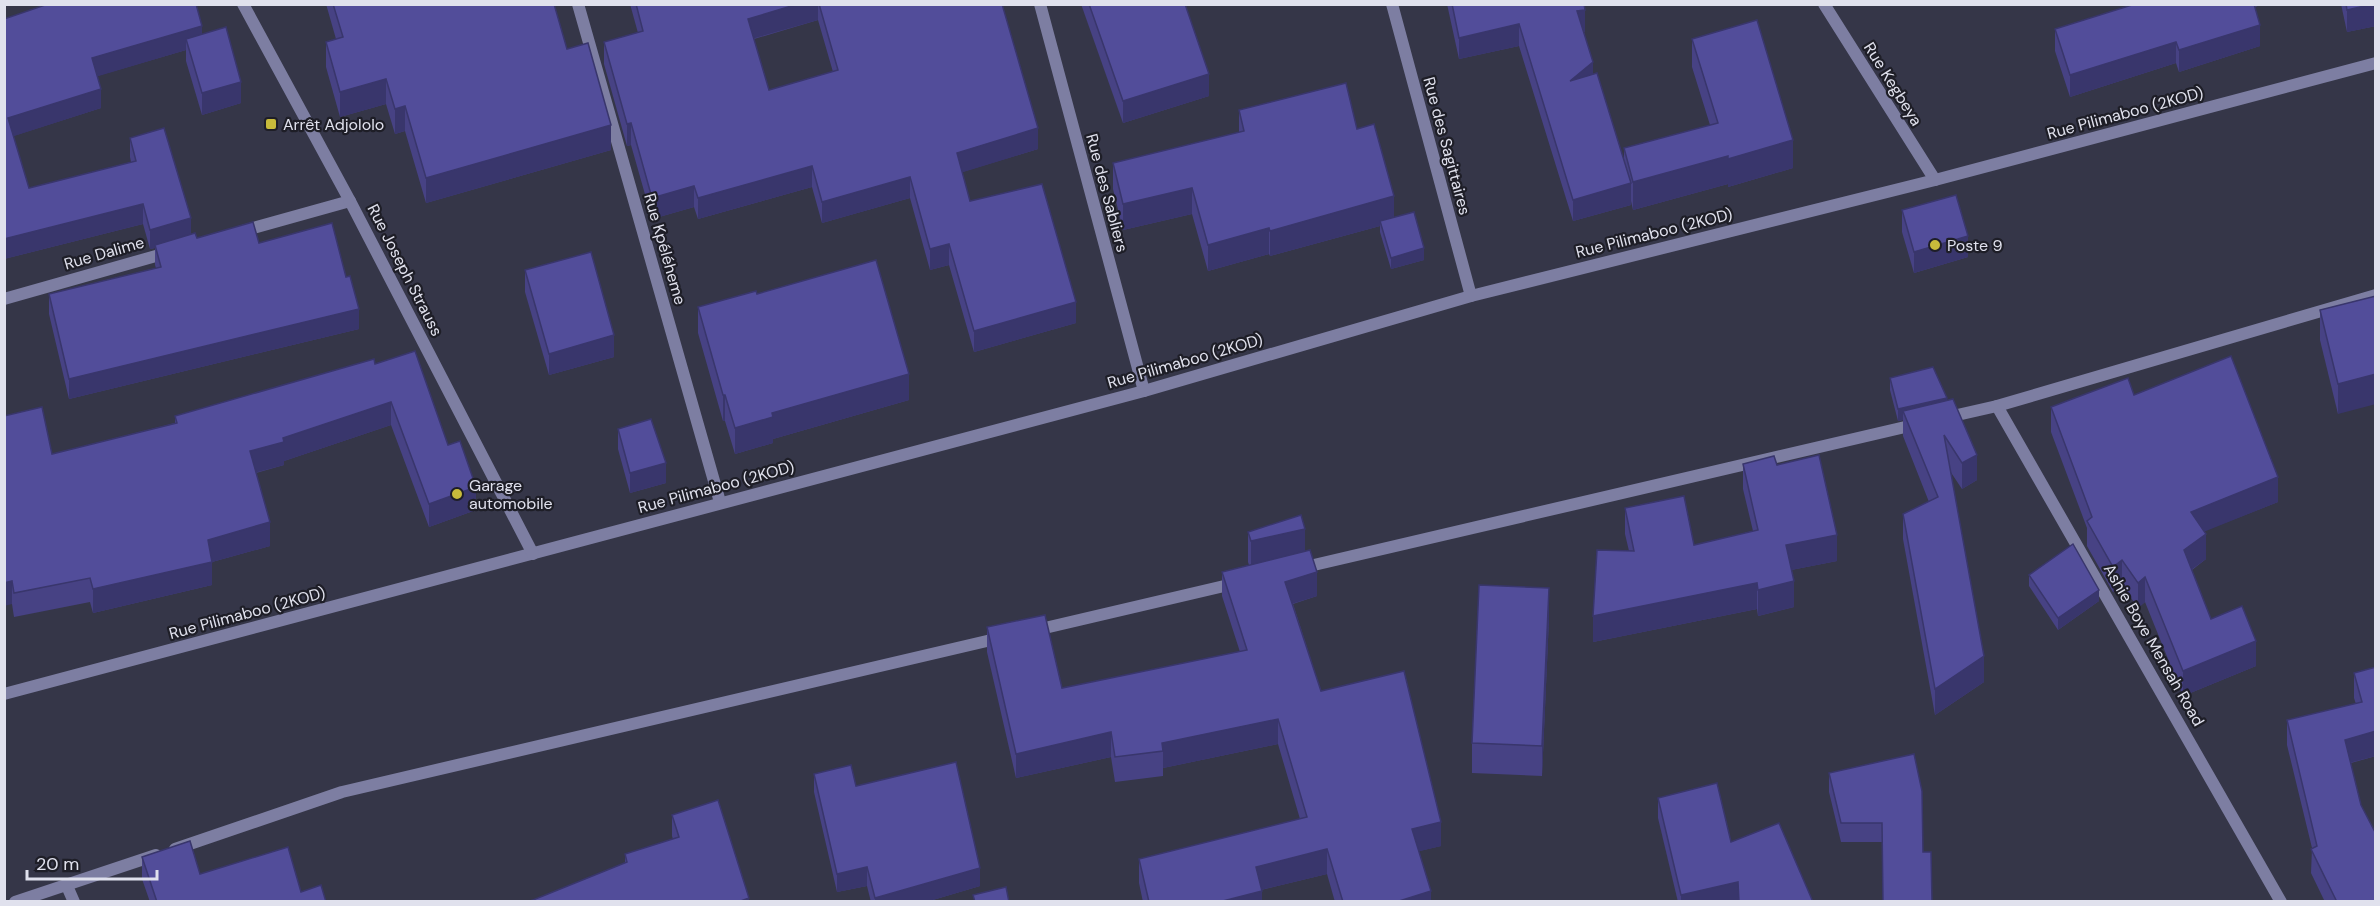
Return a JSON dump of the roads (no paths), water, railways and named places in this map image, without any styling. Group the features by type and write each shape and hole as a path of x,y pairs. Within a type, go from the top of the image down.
{"street":[{"name":"Rue Joseph Strauss","path":"243,4 350,201 533,554"},
{"name":"Rue Kpéléheme","path":"578,4 720,502"},
{"name":"Rue des Sabliers","path":"1040,4 1144,391"},
{"name":"Rue des Sagittaires","path":"1392,4 1471,296"},
{"name":"Rue Kegbeya","path":"1824,4 1935,180"},
{"name":"Rue Pilimaboo (2KOD)","path":"4,694 1144,391 1471,296 1935,180 2376,63"},
{"path":"224,237 350,201"},
{"name":"Rue Dalime","path":"4,298 177,250"},
{"path":"1286,572 1997,406 2376,296"},
{"name":"Ashie Boye Mensah Road","path":"1997,406 2282,902"},
{"path":"15,902 342,792 1251,580"},
{"path":"67,886 74,902"}],"place":[{"name":"Arrêt Adjololo","path":"271,124"},
{"name":"Poste 9","path":"1935,245"},
{"name":"Garage automobile","path":"457,494"}]}
